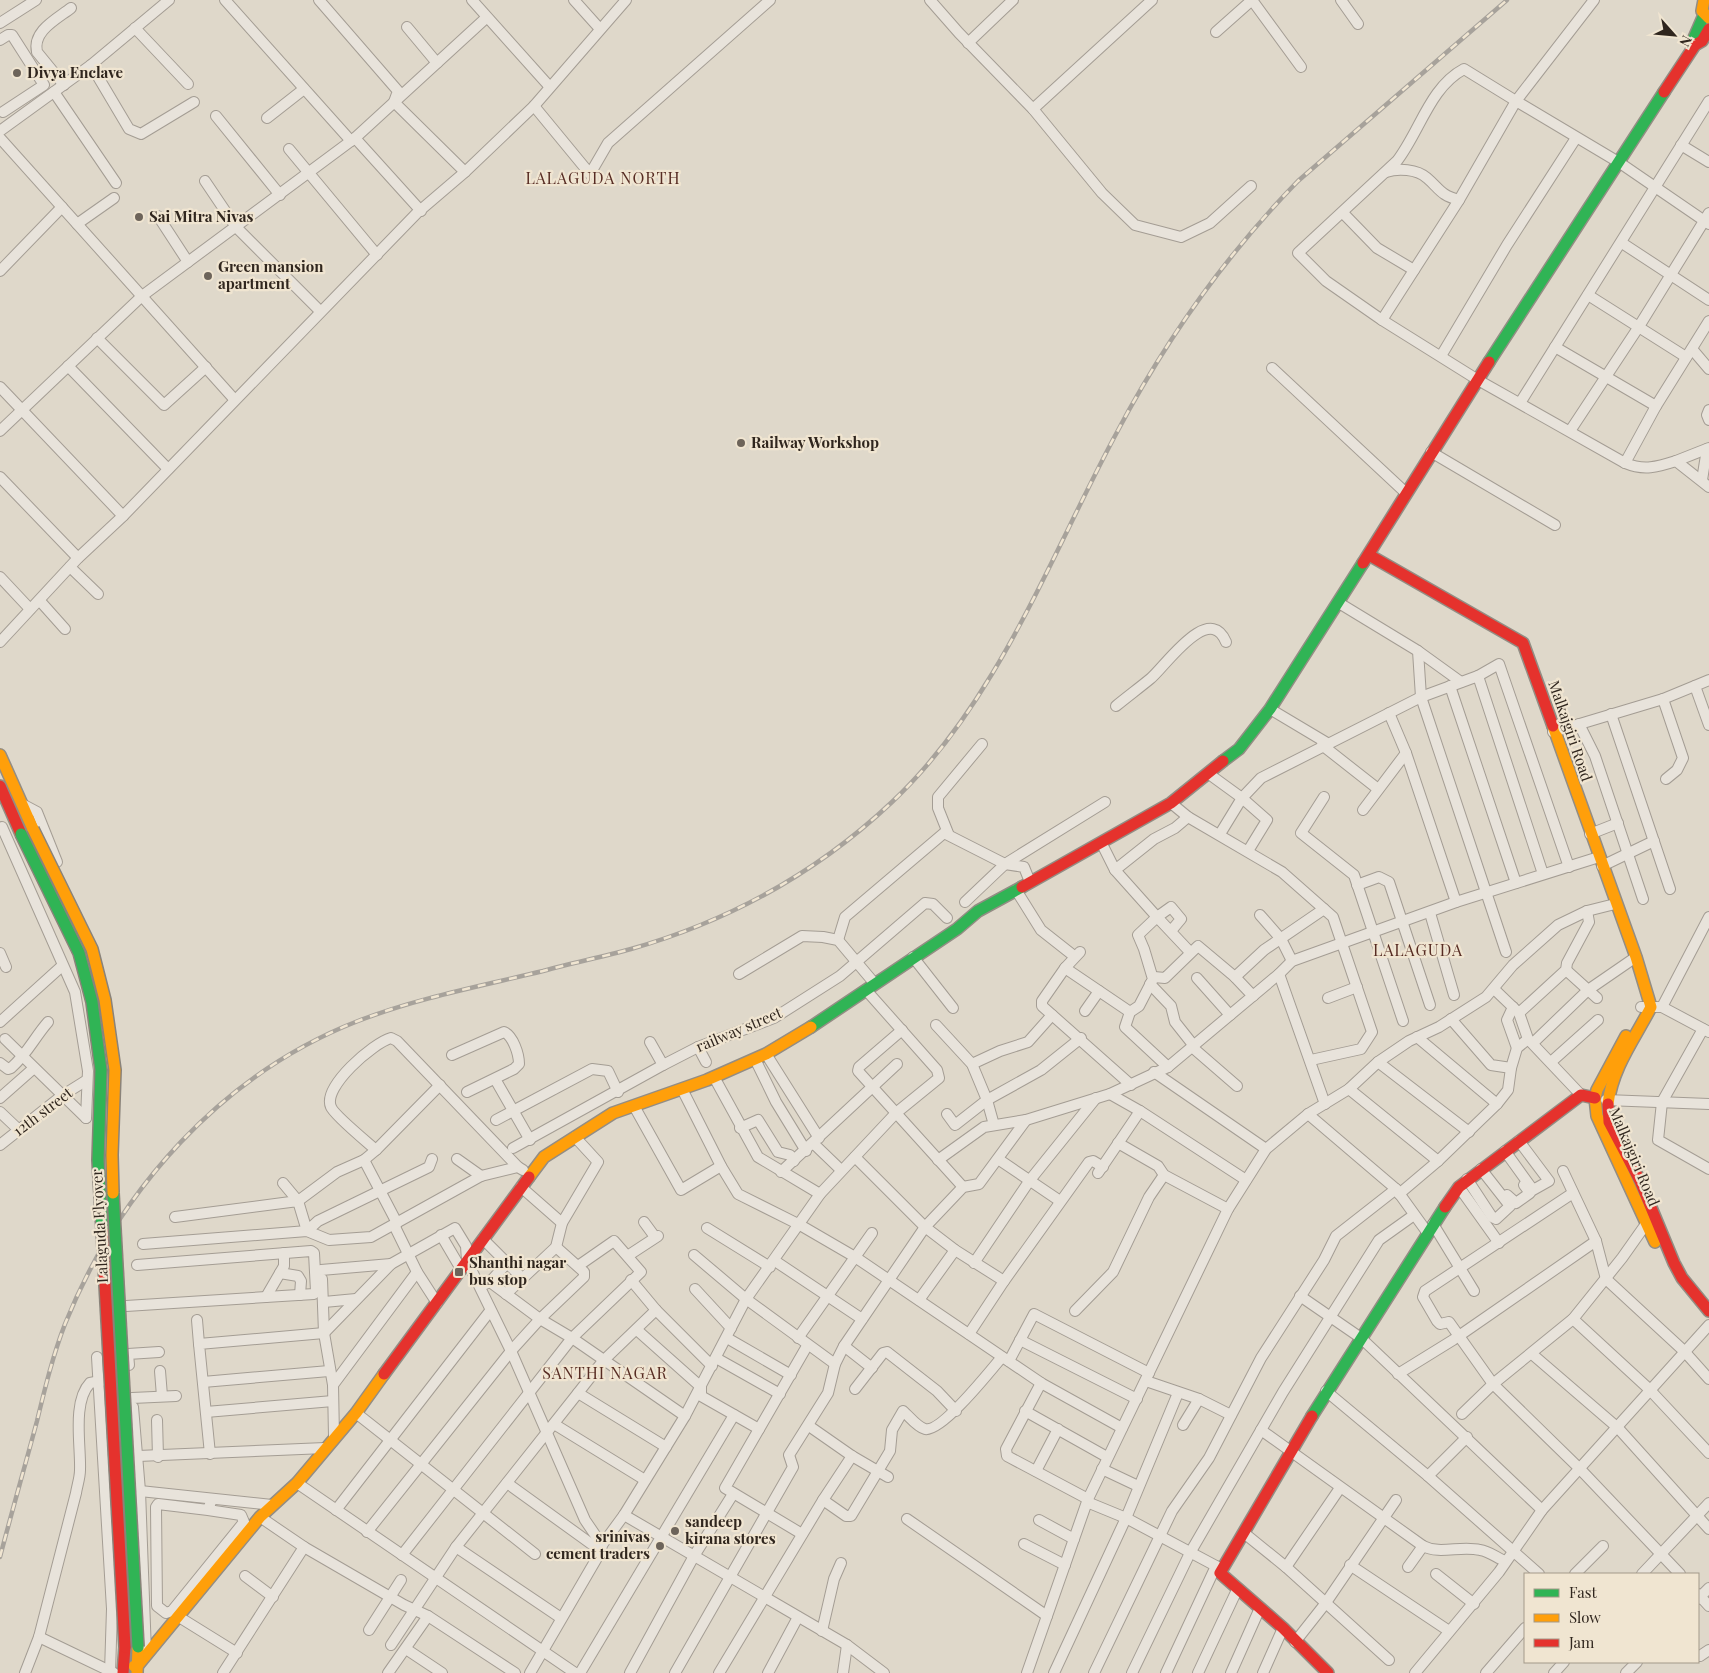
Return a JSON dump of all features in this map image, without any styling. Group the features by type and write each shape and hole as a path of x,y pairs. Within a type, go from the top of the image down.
{"main road":[{"path":"1696,45 1694,38 1706,17 1701,7 1704,0"},
{"path":"142,1650 179,1617 260,1517 297,1483 356,1412 544,1157 613,1113 682,1089 766,1054 957,929 978,911 1102,844 1171,802 1239,749 1270,708 1339,603 1431,452 1696,45 1702,41 1709,29"},
{"name":"Malkajgiri Road","path":"1369,555 1523,644 1615,904 1636,957 1651,1005 1613,1080 1600,1099 1597,1116 1646,1224 1679,1290 1709,1324"},
{"name":"Lalaguda Flyover","path":"0,755 92,949 110,1024 115,1088 112,1166 142,1650 138,1669"},
{"name":"Lalaguda Flyover","path":"0,786 21,834 79,953 96,1026 102,1087 98,1167 119,1494 124,1647 118,1671"},
{"path":"1322,1671 1283,1628 1237,1590 1218,1569 1244,1533 1326,1391 1430,1228 1463,1183 1581,1095 1600,1099"},
{"name":"Malkajgiri Road","path":"1600,1099 1609,1122 1640,1181 1674,1263 1682,1278 1709,1311"},
{"path":"118,1671 138,1669"}],"street":[{"path":"0,23 36,0"},
{"path":"0,131 91,65 169,0"},
{"path":"225,0 304,89 421,211"},
{"path":"319,0 398,92 394,102"},
{"path":"472,0 486,18 549,86"},
{"path":"574,0 600,29"},
{"path":"0,642 78,558 123,516 320,311 421,211 534,106 549,86 626,0"},
{"path":"534,106 590,174 608,143 770,0"},
{"path":"930,0 968,43 1033,109 1102,193 1135,225 1181,237 1210,223 1251,186"},
{"path":"968,43 1013,0"},
{"path":"1033,109 1152,0"},
{"path":"1216,32 1252,0 1301,67"},
{"path":"1341,0 1358,24"},
{"path":"1382,320 1458,200 1516,101 1594,0"},
{"path":"64,85 37,52 36,45 38,34 71,8"},
{"path":"0,431 142,296 353,140 486,18"},
{"path":"407,27 437,63"},
{"path":"135,28 188,84"},
{"path":"0,40 8,34 12,35 44,84 2,110 10,123"},
{"path":"91,65 130,129 135,133 141,134 194,102"},
{"path":"1570,431 1707,219 1620,163 1464,69 1443,84 1410,143 1397,160 1343,213 1298,253 1326,281 1382,320 1478,380 1625,464 1638,469 1648,469 1708,449 1706,484"},
{"path":"267,118 304,89"},
{"path":"54,92 116,183"},
{"path":"1520,403 1622,243 1709,101"},
{"path":"394,102 465,172"},
{"path":"216,116 280,195"},
{"path":"0,138 234,399"},
{"path":"1440,356 1507,245 1576,138"},
{"path":"1681,145 1709,162"},
{"path":"289,149 377,255"},
{"path":"1382,173 1397,168 1411,171 1426,177 1436,190 1458,200"},
{"path":"205,181 236,227 320,311"},
{"path":"77,224 114,198"},
{"path":"0,270 62,207"},
{"path":"1343,213 1377,248 1414,270"},
{"path":"158,216 188,262"},
{"path":"1622,243 1709,300"},
{"path":"1588,295 1638,328 1689,353 1709,369"},
{"path":"1625,464 1656,406 1709,321"},
{"path":"97,338 164,405 206,367"},
{"path":"1555,347 1656,406"},
{"path":"68,366 168,468"},
{"path":"1272,368 1406,493"},
{"path":"0,387 123,516"},
{"path":"1709,410 1707,415 1709,420"},
{"path":"1431,452 1555,525"},
{"path":"1676,461 1706,484"},
{"path":"0,477 78,558"},
{"path":"70,567 98,594"},
{"path":"0,576 30,609"},
{"path":"40,601 66,629"},
{"path":"1339,603 1418,651 1462,682"},
{"path":"1116,706 1151,678 1184,642 1208,630 1217,629 1223,633 1226,642"},
{"path":"1418,651 1421,696 1506,952"},
{"path":"1220,834 1242,798 1261,778 1421,696 1478,676 1499,664 1569,867"},
{"path":"1478,676 1543,874"},
{"path":"1553,732 1662,699 1709,680"},
{"path":"1450,686 1516,883"},
{"path":"1695,686 1709,725"},
{"path":"1662,699 1683,758 1677,770 1666,779"},
{"path":"1270,708 1325,744 1378,789"},
{"path":"1389,713 1406,753 1456,902"},
{"path":"1611,714 1670,889"},
{"path":"1579,724 1596,756 1643,899"},
{"path":"948,833 938,808 938,797 982,744"},
{"path":"1363,810 1406,753"},
{"path":"1209,774 1242,798 1268,822 1248,851"},
{"path":"1324,796 1301,832 1354,874 1403,1021"},
{"path":"965,902 1005,864 1105,802"},
{"path":"1171,802 1188,817 1282,872 1333,917 1372,1032 1361,1049 1311,1060"},
{"path":"22,804 37,812 59,867 102,959 108,992 100,998 78,1008"},
{"path":"1115,870 1154,839 1175,828 1188,817"},
{"path":"5,1039 86,1118 88,1071 75,992 1,828 15,821"},
{"path":"1590,834 1618,823"},
{"path":"838,940 845,916 940,834 948,833 1005,864 1024,868"},
{"path":"938,1160 984,1127 1026,1120 1110,1094 1168,1067 1292,961 1430,913 1456,902 1543,874 1628,854 1654,841"},
{"path":"1102,844 1115,870 1190,952"},
{"path":"1030,848 1024,868 1030,882"},
{"path":"1357,885 1379,878 1387,879 1430,1005"},
{"path":"1016,890 1041,930 1077,954 1042,1001 1043,1008 1081,1038 1130,1085"},
{"name":"railway street","path":"513,1148 698,1047 774,1018 840,976 925,903 933,904 947,918"},
{"path":"1027,1673 1087,1500 1228,1209 1266,1149 1308,1114 1349,1089 1378,1062 1486,997 1513,965 1558,925 1587,911 1615,904"},
{"path":"1171,931 1180,922 1180,916 1170,907 1138,936 1152,981 1171,1006 1175,1022 1193,1046 1237,1086"},
{"path":"1235,977 1246,965 1324,908"},
{"path":"1094,1673 1172,1511 1209,1458 1261,1358 1324,1260 1336,1236 1438,1161 1497,1104 1508,1090 1510,1068 1517,1048 1507,1020 1516,1010 1566,970 1567,963 1589,922 1587,911"},
{"path":"1430,913 1454,995"},
{"path":"1260,915 1280,939 1292,961"},
{"path":"1709,917 1651,1005 1706,1031 1662,1102 1658,1140 1709,1169"},
{"path":"530,1673 601,1548 624,1515 685,1416 746,1299 800,1225 820,1194 896,1113 940,1075 902,1030 871,987 858,961 838,940 802,936 739,974"},
{"path":"1168,1067 1126,1029 1125,1024 1130,1012 1139,1006 1152,981 1165,978 1190,952 1199,946 1235,977 1253,996"},
{"path":"0,953 6,967"},
{"path":"913,957 953,1008"},
{"path":"1517,1048 1531,1041 1588,990 1636,957"},
{"path":"0,1022 62,966"},
{"path":"1065,968 1130,1012"},
{"path":"1566,970 1597,998"},
{"path":"1279,974 1325,1104"},
{"path":"1197,978 1230,1015"},
{"path":"1328,998 1357,986"},
{"path":"1494,989 1516,1010 1531,1041 1581,1095"},
{"path":"1085,1011 1099,991"},
{"path":"972,1064 1000,1051 1028,1042 1052,1015"},
{"path":"1451,1019 1491,1065 1510,1068"},
{"path":"1551,1062 1598,1020"},
{"path":"0,1063 9,1069 23,1058 33,1044 33,1039 48,1022"},
{"path":"936,1025 972,1064 987,1100 994,1125"},
{"path":"902,1030 858,1068 859,1072 963,1187"},
{"path":"452,1055 500,1032 506,1033 519,1057 519,1064 467,1092"},
{"path":"1417,1037 1497,1104"},
{"path":"376,1150 331,1108 329,1094 336,1082 352,1066 390,1038 397,1041 518,1168 531,1173"},
{"path":"947,1114 955,1125 987,1100 1041,1070 1081,1038"},
{"path":"650,1042 662,1065"},
{"path":"698,1047 706,1062"},
{"path":"766,1054 813,1144"},
{"path":"755,1059 776,1102 813,1144 842,1170"},
{"path":"1378,1062 1469,1132"},
{"path":"781,1172 897,1064"},
{"path":"0,1098 34,1068"},
{"path":"496,1120 597,1068 608,1071 618,1092"},
{"path":"1154,1072 1266,1149"},
{"path":"714,1076 740,1128 758,1157 820,1194"},
{"path":"494,1079 530,1140"},
{"name":"12th street","path":"0,1145 63,1095 87,1080"},
{"path":"175,1217 298,1201 337,1172 364,1160 440,1086"},
{"path":"682,1089 720,1166 738,1194 800,1225 855,1257 1041,1382 1122,1428"},
{"path":"1349,1089 1438,1161"},
{"path":"1110,1094 1140,1111 1246,1180"},
{"path":"974,1262 1030,1180 1096,1098"},
{"path":"1600,1099 1709,1104"},
{"path":"634,1106 681,1190 720,1166"},
{"path":"969,1334 1060,1201 1091,1161 1100,1170 1140,1111"},
{"path":"0,1112 19,1130"},
{"path":"1308,1114 1398,1192 1414,1215 1430,1228 1461,1269 1474,1291"},
{"path":"740,1128 758,1120 778,1152 790,1155 794,1161"},
{"path":"676,1673 793,1468 789,1455 828,1393 835,1364 844,1346 925,1227 963,1187 979,1184 1026,1120"},
{"path":"506,1294 556,1247 562,1223 598,1162 575,1137"},
{"path":"1503,1153 1533,1190 1549,1181 1550,1179 1519,1141"},
{"path":"1118,1143 1158,1166 1164,1175 1228,1209"},
{"path":"1483,1167 1512,1202 1516,1203 1529,1195 1530,1192 1503,1153"},
{"path":"856,1157 925,1227 955,1250 1004,1281"},
{"path":"308,1231 318,1221 429,1167 432,1159"},
{"path":"457,1159 481,1176"},
{"path":"998,1159 1060,1201"},
{"path":"364,1160 382,1191 417,1272 437,1303"},
{"path":"1463,1183 1492,1217 1496,1218 1510,1206 1483,1167"},
{"path":"143,1244 308,1231 329,1240 371,1236 481,1176 518,1168"},
{"path":"1563,1170 1596,1241 1606,1279 1684,1351 1709,1379"},
{"path":"1075,1311 1113,1272 1149,1197 1164,1175"},
{"path":"283,1183 298,1201 308,1231"},
{"path":"1463,1183 1499,1243"},
{"path":"522,1187 562,1223"},
{"path":"1573,1194 1423,1294 1437,1321 1440,1324 1449,1322 1493,1384 1580,1469 1679,1573"},
{"path":"1132,1673 1190,1553 1261,1430 1330,1317 1379,1240 1414,1215"},
{"path":"629,1255 657,1236 644,1222"},
{"path":"1462,1414 1493,1384 1573,1319 1606,1279 1646,1224"},
{"path":"199,1344 324,1334 391,1264 453,1228 456,1229 467,1248 464,1265"},
{"path":"707,1228 829,1297 862,1318"},
{"path":"798,1338 829,1297 872,1233"},
{"path":"318,1234 324,1302 324,1334 332,1385 334,1437"},
{"path":"441,1235 464,1265 485,1284 506,1294 540,1319 572,1338 685,1416"},
{"path":"483,1239 523,1279"},
{"path":"402,1555 572,1338 641,1272 617,1242 612,1241 578,1266"},
{"path":"1398,1374 1596,1241"},
{"path":"367,1532 511,1351 540,1319 584,1276 584,1272 556,1247"},
{"path":"126,1306 314,1294 316,1291 314,1252 311,1250 137,1265"},
{"path":"919,1300 955,1250"},
{"path":"266,1297 284,1266 284,1253"},
{"path":"694,1255 746,1299 807,1346 835,1364"},
{"path":"485,1284 507,1263"},
{"path":"321,1270 391,1264"},
{"path":"124,1268 128,1354 140,1491 142,1650"},
{"path":"332,1385 417,1272"},
{"path":"280,1273 298,1276 301,1282 300,1295"},
{"path":"631,1280 656,1310 714,1362 780,1394"},
{"path":"485,1284 490,1311 511,1351 529,1394 551,1429 585,1520 601,1548"},
{"path":"695,1289 729,1333 791,1375"},
{"path":"1300,1296 1361,1338 1542,1510"},
{"path":"324,1302 356,1299"},
{"path":"391,1645 456,1547 603,1361 656,1310"},
{"path":"336,1510 490,1311"},
{"path":"823,1500 846,1516 851,1516 883,1475 892,1446 892,1430 903,1412 927,1429 956,1411 1006,1359 1020,1340 1034,1314 1178,1393 1199,1399 1231,1415"},
{"path":"1573,1319 1649,1389 1709,1453"},
{"path":"197,1320 210,1454"},
{"path":"1415,1673 1474,1604 1542,1510 1618,1428 1649,1389 1709,1324"},
{"path":"637,1330 701,1387 701,1396 759,1429"},
{"path":"1020,1340 1137,1399"},
{"path":"802,1534 725,1488 807,1346"},
{"path":"844,1346 872,1368"},
{"path":"128,1354 160,1352"},
{"path":"855,1389 883,1353 888,1352 937,1391 956,1411"},
{"path":"1532,1354 1618,1428 1709,1529"},
{"path":"39,1637 118,1671 112,1609 98,1357"},
{"path":"160,1371 162,1396"},
{"path":"202,1382 329,1371"},
{"path":"25,1673 39,1637 80,1471 79,1422 82,1396 85,1388 90,1383 130,1376"},
{"path":"1041,1382 1005,1452 1010,1459 1087,1500 1126,1518 1218,1569 1166,1673"},
{"path":"1326,1391 1428,1476 1538,1573"},
{"path":"578,1393 666,1447"},
{"path":"1054,1673 1126,1518 1178,1393"},
{"path":"132,1398 176,1396"},
{"path":"1183,1424 1199,1399"},
{"path":"206,1412 333,1401"},
{"path":"1026,1411 1107,1457"},
{"path":"356,1412 390,1441 455,1489 535,1554"},
{"path":"580,1673 734,1415"},
{"path":"157,1420 158,1457"},
{"path":"809,1426 883,1475"},
{"path":"551,1429 645,1480"},
{"path":"1036,1472 1058,1429"},
{"path":"1261,1430 1340,1488 1432,1551 1465,1548 1482,1550 1505,1561"},
{"path":"1428,1476 1467,1437"},
{"path":"138,1456 158,1457 325,1448"},
{"path":"719,1673 802,1534 852,1456"},
{"path":"1102,1469 1138,1486"},
{"path":"297,1483 575,1673"},
{"path":"507,1483 601,1548"},
{"path":"1286,1566 1340,1488"},
{"path":"140,1491 272,1506"},
{"path":"630,1673 694,1556 733,1494"},
{"path":"208,1510 212,1499"},
{"path":"1295,1642 1325,1604 1396,1500"},
{"path":"1643,1573 1709,1503"},
{"path":"158,1504 208,1510 241,1515 244,1522 172,1611 166,1613 157,1606 156,1507 158,1504"},
{"path":"624,1515 764,1598 798,1616 847,1646 884,1673"},
{"path":"260,1517 304,1547 428,1616 515,1673"},
{"path":"907,1519 1047,1616"},
{"path":"1039,1520 1074,1539"},
{"path":"1244,1533 1286,1566 1325,1604 1389,1660"},
{"path":"1024,1544 1065,1565"},
{"path":"1408,1567 1423,1546"},
{"path":"1576,1573 1602,1546"},
{"path":"223,1673 304,1547"},
{"path":"456,1547 561,1618"},
{"path":"822,1631 834,1579 841,1563"},
{"path":"1350,1565 1449,1631"},
{"path":"1436,1574 1474,1604"},
{"path":"245,1576 273,1597"},
{"path":"369,1630 401,1580"},
{"path":"1709,1588 1699,1596 1709,1606"},
{"path":"1198,1673 1237,1590"},
{"path":"1231,1673 1260,1608"},
{"path":"388,1673 428,1616"},
{"path":"768,1673 798,1616"},
{"path":"179,1617 236,1653"},
{"path":"1263,1673 1283,1628"},
{"path":"1486,1673 1524,1629"},
{"path":"843,1673 847,1646"},
{"path":"406,1649 442,1673"},
{"path":"1700,1656 1709,1650"},
{"path":"1554,1673 1563,1663"},
{"path":"1626,1673 1636,1665"}],"railway":[{"path":"0,1557 49,1372 65,1324 88,1275 114,1228 146,1183 181,1142 220,1105 262,1072 309,1044 358,1021 449,993 631,949 667,938 737,909 771,891 834,851 864,827 892,802 929,763 962,720 991,675 1018,628 1091,482 1135,400 1176,333 1221,270 1298,181 1507,0"}],"traffic: fast":[{"path":"1695,45 1694,38 1704,15"},
{"path":"1489,362 1664,92"},
{"path":"1223,761 1239,749 1270,709 1363,563"},
{"path":"21,834 79,953 92,1002 101,1070 98,1160 102,1230"},
{"path":"811,1027 957,929 978,911 1022,887"},
{"path":"113,1193 138,1647"},
{"path":"1312,1416 1445,1207"}],"traffic: slow":[{"path":"1704,0 1702,11 1709,18"},
{"path":"1553,726 1636,957 1651,1007 1619,1066 1610,1091 1608,1104"},
{"path":"0,755 33,829"},
{"path":"33,829 92,949 105,1000 115,1070 112,1155 113,1193"},
{"path":"529,1177 544,1157 613,1113 707,1080 766,1054 811,1027"},
{"path":"1626,1036 1597,1090 1595,1098 1597,1116 1655,1242"},
{"path":"134,1666 138,1665 260,1517 297,1483 356,1413 384,1374"},
{"path":"137,1673 138,1647"}],"traffic: jam":[{"path":"1664,92 1695,45 1702,41 1709,29"},
{"path":"1363,563 1489,362"},
{"path":"1369,555 1523,643 1553,726"},
{"path":"1022,887 1171,803 1223,761"},
{"path":"0,786 21,834"},
{"path":"1445,1207 1459,1187 1581,1095 1595,1098"},
{"path":"1608,1104 1609,1122 1640,1181 1674,1263 1682,1278 1709,1311"},
{"path":"384,1374 529,1177"},
{"path":"102,1230 125,1647"},
{"path":"1312,1416 1220,1573 1283,1628 1328,1673"},
{"path":"123,1673 125,1647"}],"place":[{"name":"Divya Enclave","path":"17,73"},
{"name":"Sai Mitra Nivas","path":"139,217"},
{"name":"Green mansion apartment","path":"208,276"},
{"name":"Railway Workshop","path":"741,443"},
{"name":"Shanthi nagar bus stop","path":"459,1272"},
{"name":"sandeep kirana stores","path":"675,1531"},
{"name":"srinivas cement traders","path":"660,1546"}],"district":[{"name":"LALAGUDA NORTH","path":"603,178"},
{"name":"LALAGUDA","path":"1418,950"},
{"name":"SANTHI NAGAR","path":"605,1373"}]}
